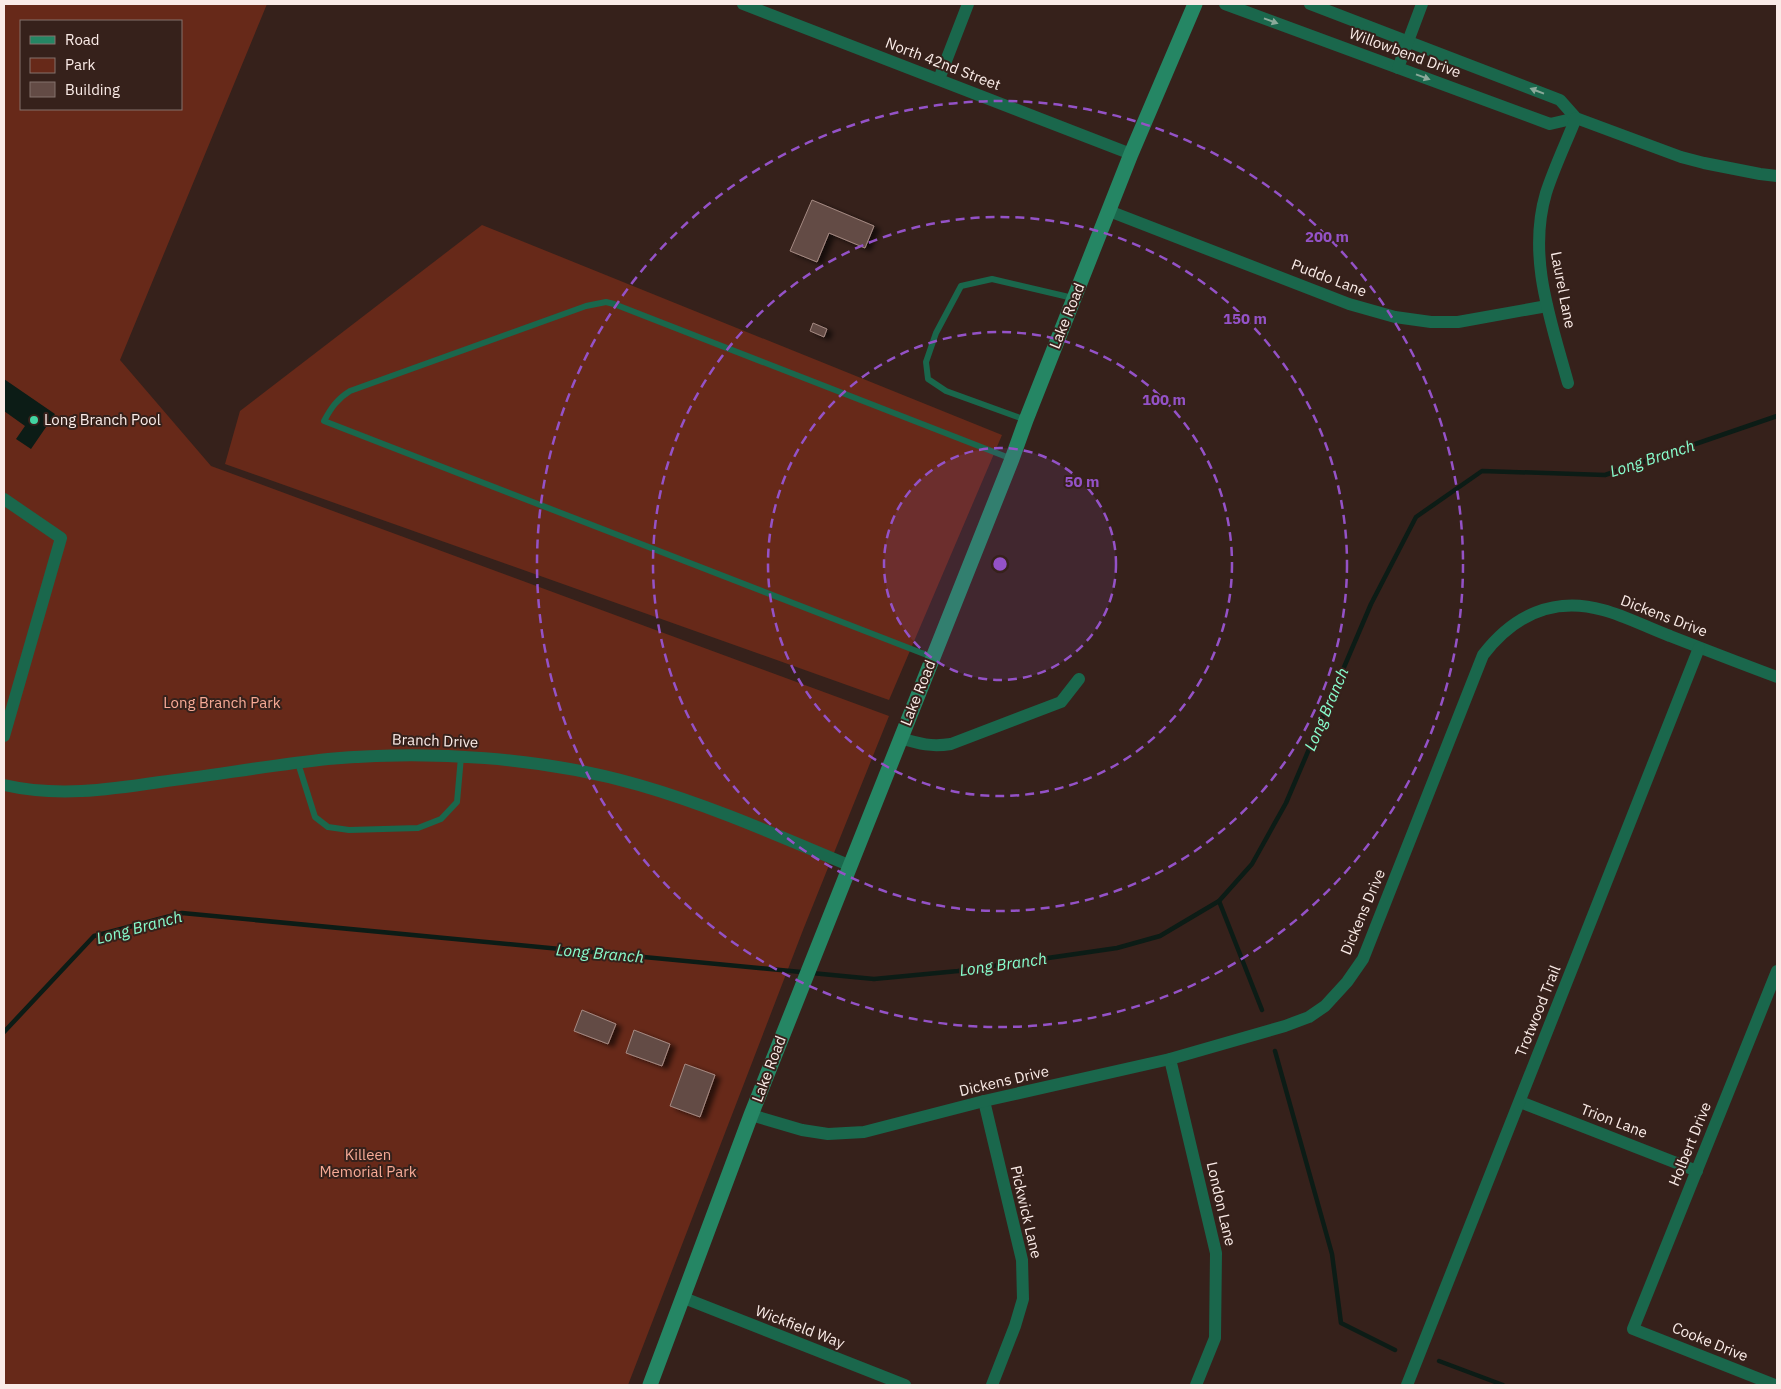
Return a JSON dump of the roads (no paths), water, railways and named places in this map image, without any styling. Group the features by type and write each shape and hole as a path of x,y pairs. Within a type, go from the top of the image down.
{"street":[{"name":"North 42nd Street","path":"744,4 1130,154"},
{"path":"939,79 968,4"},
{"name":"Lake Road","path":"650,1385 797,996 851,866 932,657 1012,459 1130,154 1195,4"},
{"name":"Willowbend Drive","path":"1225,4 1550,124 1576,118"},
{"name":"Willowbend Drive","path":"1310,4 1560,100 1576,118 1681,157 1777,176"},
{"path":"1398,68 1422,4"},
{"name":"Laurel Lane","path":"1568,383 1547,306 1538,253 1546,192 1576,118"},
{"name":"Puddo Lane","path":"1109,211 1349,304 1395,317 1431,322 1458,322 1547,306"},
{"path":"4,499 61,538 4,736"},
{"name":"Dickens Drive","path":"751,1115 802,1130 828,1134 864,1132 1170,1059 1285,1026 1309,1017 1325,1006 1347,982 1363,959 1483,656 1496,638 1516,622 1538,610 1570,606 1602,610 1777,677"},
{"name":"Trotwood Trail","path":"1407,1385 1699,648"},
{"path":"900,738 923,745 951,744 1061,702 1079,679"},
{"name":"Branch Drive","path":"4,785 47,792 100,790 298,763 365,756 461,757 550,765 638,784 718,811 851,866"},
{"name":"Holbert Drive","path":"1633,1329 1777,971"},
{"name":"London Lane","path":"1170,1059 1216,1253 1215,1338 1196,1385"},
{"name":"Pickwick Lane","path":"984,1102 1022,1260 1023,1299 1015,1326 992,1385"},
{"name":"Trion Lane","path":"1520,1102 1697,1171"},
{"name":"Wickfield Way","path":"684,1298 905,1385"},
{"name":"Cooke Drive","path":"1633,1329 1775,1385"}],"lane":[{"path":"1026,420 946,391 928,379 926,362 936,332 961,286 974,282 992,279 1074,298"},
{"path":"932,657 324,421 332,406 350,390 586,306 606,302 1012,459"},
{"path":"298,763 315,817 328,827 349,830 418,828 441,819 458,802 461,757"}],"waterway":[{"name":"Long Branch","path":"4,1032 94,936 182,913 874,979 958,971 1117,948 1160,936 1219,901 1252,864 1286,803 1371,604 1416,517 1482,471 1605,475 1777,416"},
{"path":"1219,901 1262,1010"},
{"path":"1275,1051 1332,1254 1341,1323 1395,1350"},
{"path":"1439,1361 1503,1385"}],"place":[{"name":"Long Branch Pool","path":"34,420"}],"park label":[{"name":"Long Branch Park","path":"222,703"},
{"name":"Killeen Memorial Park","path":"368,1164"}]}
